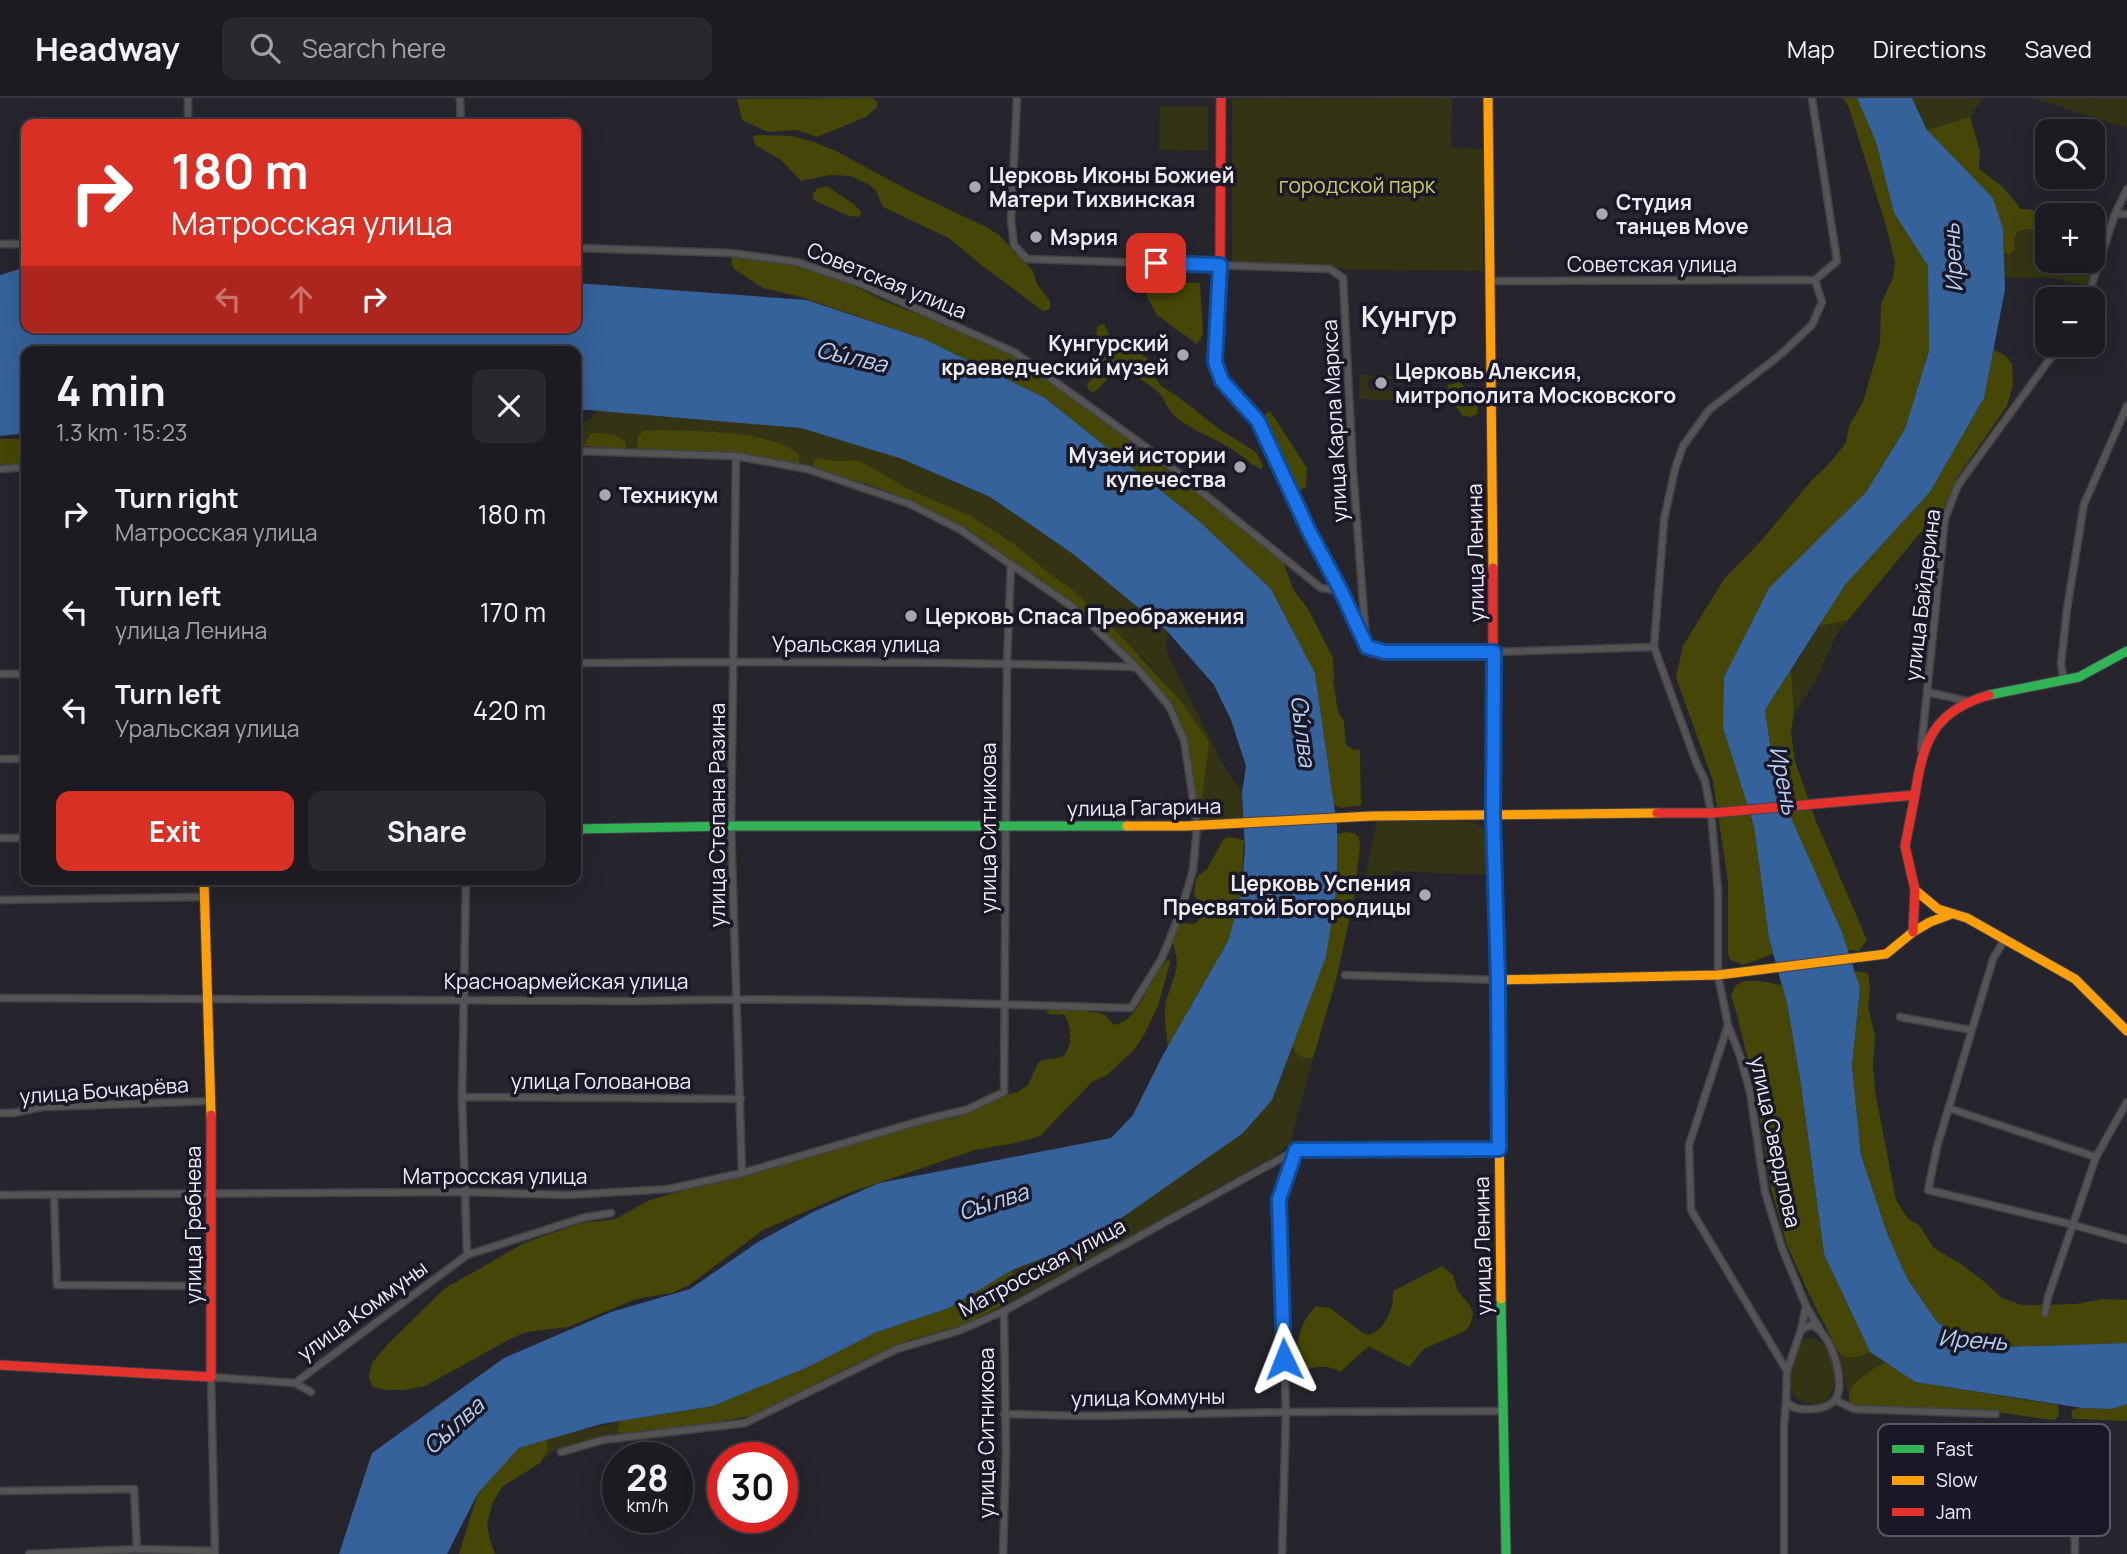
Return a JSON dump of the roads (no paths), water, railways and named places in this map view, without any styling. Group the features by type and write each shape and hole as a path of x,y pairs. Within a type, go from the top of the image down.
{"main road":[{"path":"1221,98 1220,265 1215,362 1222,381 1258,421 1367,647 1385,652 1494,652"},
{"name":"улица Ленина","path":"1488,98 1494,652 1493,815 1506,1554"},
{"path":"1913,932 1915,890 1905,846 1921,758 1931,734 1950,711 1979,697 2081,676 2127,651"},
{"name":"улица Гагарина","path":"581,829 730,826 1197,826 1366,816 1712,813 1915,795"},
{"name":"улица Гребнева","path":"204,885 211,1101 211,1377"},
{"path":"1915,890 1931,905 1949,915 1967,918 2076,979 2127,1031"},
{"path":"1498,980 1718,975 1886,954 1913,932 1949,915"},
{"name":"улица Коммуны","path":"0,1365 211,1377"}],"street":[{"path":"188,98 188,119"},
{"path":"460,98 461,119"},
{"path":"1017,98 1011,220 1014,245 1027,259 1220,265"},
{"path":"1494,652 1654,647 1664,520 1683,446 1709,410 1780,355 1812,325 1822,302 1815,280 1837,261 1812,98"},
{"path":"2091,287 2115,214 2127,189"},
{"path":"2115,214 2127,214"},
{"path":"0,244 21,244"},
{"name":"Советская улица","path":"581,247 732,253 797,262 861,284 1014,352 1147,448 1321,589 1341,591"},
{"name":"улица Карла Маркса","path":"1220,265 1331,269 1343,278 1353,470 1367,647"},
{"name":"Советская улица","path":"1489,281 1815,280"},
{"name":"улица Байдерина","path":"1921,758 1945,518 1958,485 2051,357"},
{"path":"2064,681 2061,664 2067,609 2084,504 2127,406"},
{"path":"581,451 736,456 807,469 910,504 961,530 1074,608 1136,667 1169,706 1184,740 1197,826"},
{"name":"улица Степана Разина","path":"736,456 730,826 742,1172"},
{"path":"0,469 21,467"},
{"name":"улица Ситникова","path":"1004,1093 1007,663 1011,564"},
{"name":"улица Свердлова","path":"1654,647 1705,781 1712,813 1718,891 1718,975 1728,1025 1750,1092 1765,1192 1782,1248 1806,1306 1830,1344 1835,1358 1839,1390 1835,1400"},
{"name":"Уральская улица","path":"581,663 734,661 1136,667"},
{"path":"0,674 21,674"},
{"path":"1927,692 1969,702"},
{"path":"0,759 21,759"},
{"name":"Красноармейская улица","path":"0,998 640,1001 737,998 1131,1008 1162,958 1181,911 1193,870 1197,826"},
{"path":"0,838 21,838"},
{"path":"466,885 462,1097 467,1255"},
{"path":"0,900 205,897"},
{"path":"2005,939 1993,959 1971,1030 1937,1147 1928,1190 2127,1240"},
{"path":"1345,975 1498,980"},
{"path":"1900,1017 1971,1030"},
{"name":"улица Свердлова","path":"1728,1025 1689,1145 1692,1210 1787,1371"},
{"name":"Матросская улица","path":"0,1195 465,1192 567,1195 670,1189 742,1172 966,1110 1004,1093"},
{"name":"улица Голованова","path":"462,1097 741,1099"},
{"name":"улица Бочкарёва","path":"0,1113 42,1107 211,1101"},
{"path":"2045,1313 2048,1297 2096,1157 2127,1102"},
{"path":"1948,1108 2096,1157"},
{"name":"Матросская улица","path":"561,1452 603,1440 746,1423 897,1349 961,1330 1004,1311 1296,1150 1499,1149"},
{"path":"1282,1554 1286,1412 1279,1199 1296,1150"},
{"path":"54,1195 57,1285 210,1286"},
{"name":"улица Коммуны","path":"211,1377 295,1383 467,1255 582,1218 611,1213"},
{"path":"1784,1554 1784,1425 1787,1371 1806,1306"},
{"name":"улица Ситникова","path":"1003,1554 1006,1452 1004,1311"},
{"path":"1801,1330 1810,1325 1819,1328"},
{"name":"улица Гребнева","path":"211,1377 215,1553"},
{"path":"295,1383 311,1392"},
{"path":"1786,1402 1799,1410 1816,1409 1835,1400 1854,1409 1996,1414"},
{"name":"улица Коммуны","path":"1004,1414 1088,1416 1503,1410"},
{"path":"1784,1425 1799,1410"},
{"path":"0,1490 134,1489 137,1549"},
{"path":"2075,1536 2075,1554"},
{"path":"29,1554 137,1549 215,1553"}],"water":[{"name":"Ирень","path":"1857,98 1912,98 1927,130 1993,198 2003,229 2005,290 1984,398 1930,492 1845,585 1765,710 1776,784 1842,932 1860,988 1852,1066 1861,1155 1887,1233 1907,1278 1937,1322 1978,1348 2127,1343 2127,1404 2112,1409 2082,1408 1915,1382 1870,1352 1824,1254 1801,1085 1787,1003 1769,939 1754,826 1723,728 1724,677 1769,588 1866,492 1905,429 1929,351 1928,266 1894,213 1876,142"},
{"name":"Сы́лва","path":"21,269 21,333 581,333 581,283 807,300 924,339 1045,398 1199,521 1271,589 1315,673 1337,826 1337,883 1326,957 1272,1100 1243,1133 1090,1240 1012,1270 949,1308 877,1332 808,1367 713,1406 601,1424 519,1448 478,1493 447,1554 339,1554 372,1453 504,1358 611,1312 690,1289 758,1242 813,1212 879,1183 1111,1138 1133,1115 1164,1053 1228,941 1241,895 1245,849 1242,793 1246,766 1231,720 1214,685 1167,631 1073,554 990,497 902,459 801,428 581,409 581,346 21,346 21,434 0,436 0,275"}],"place":[{"name":"Церковь Иконы Божией Матери Тихвинская","path":"975,187"},
{"name":"Студия танцев Move","path":"1602,214"},
{"name":"Мэрия","path":"1036,237"},
{"name":"Кунгурский краеведческий музей","path":"1183,355"},
{"name":"Церковь Алексия, митрополита Московского","path":"1381,383"},
{"name":"Музей истории купечества","path":"1240,467"},
{"name":"Техникум","path":"605,495"},
{"name":"Церковь Спаса Преображения","path":"911,616"},
{"name":"Церковь Успения Пресвятой Богородицы","path":"1425,895"}],"district":[{"name":"Кунгур","path":"1409,316"}],"park label":[{"name":"городской парк","path":"1357,185"}]}
